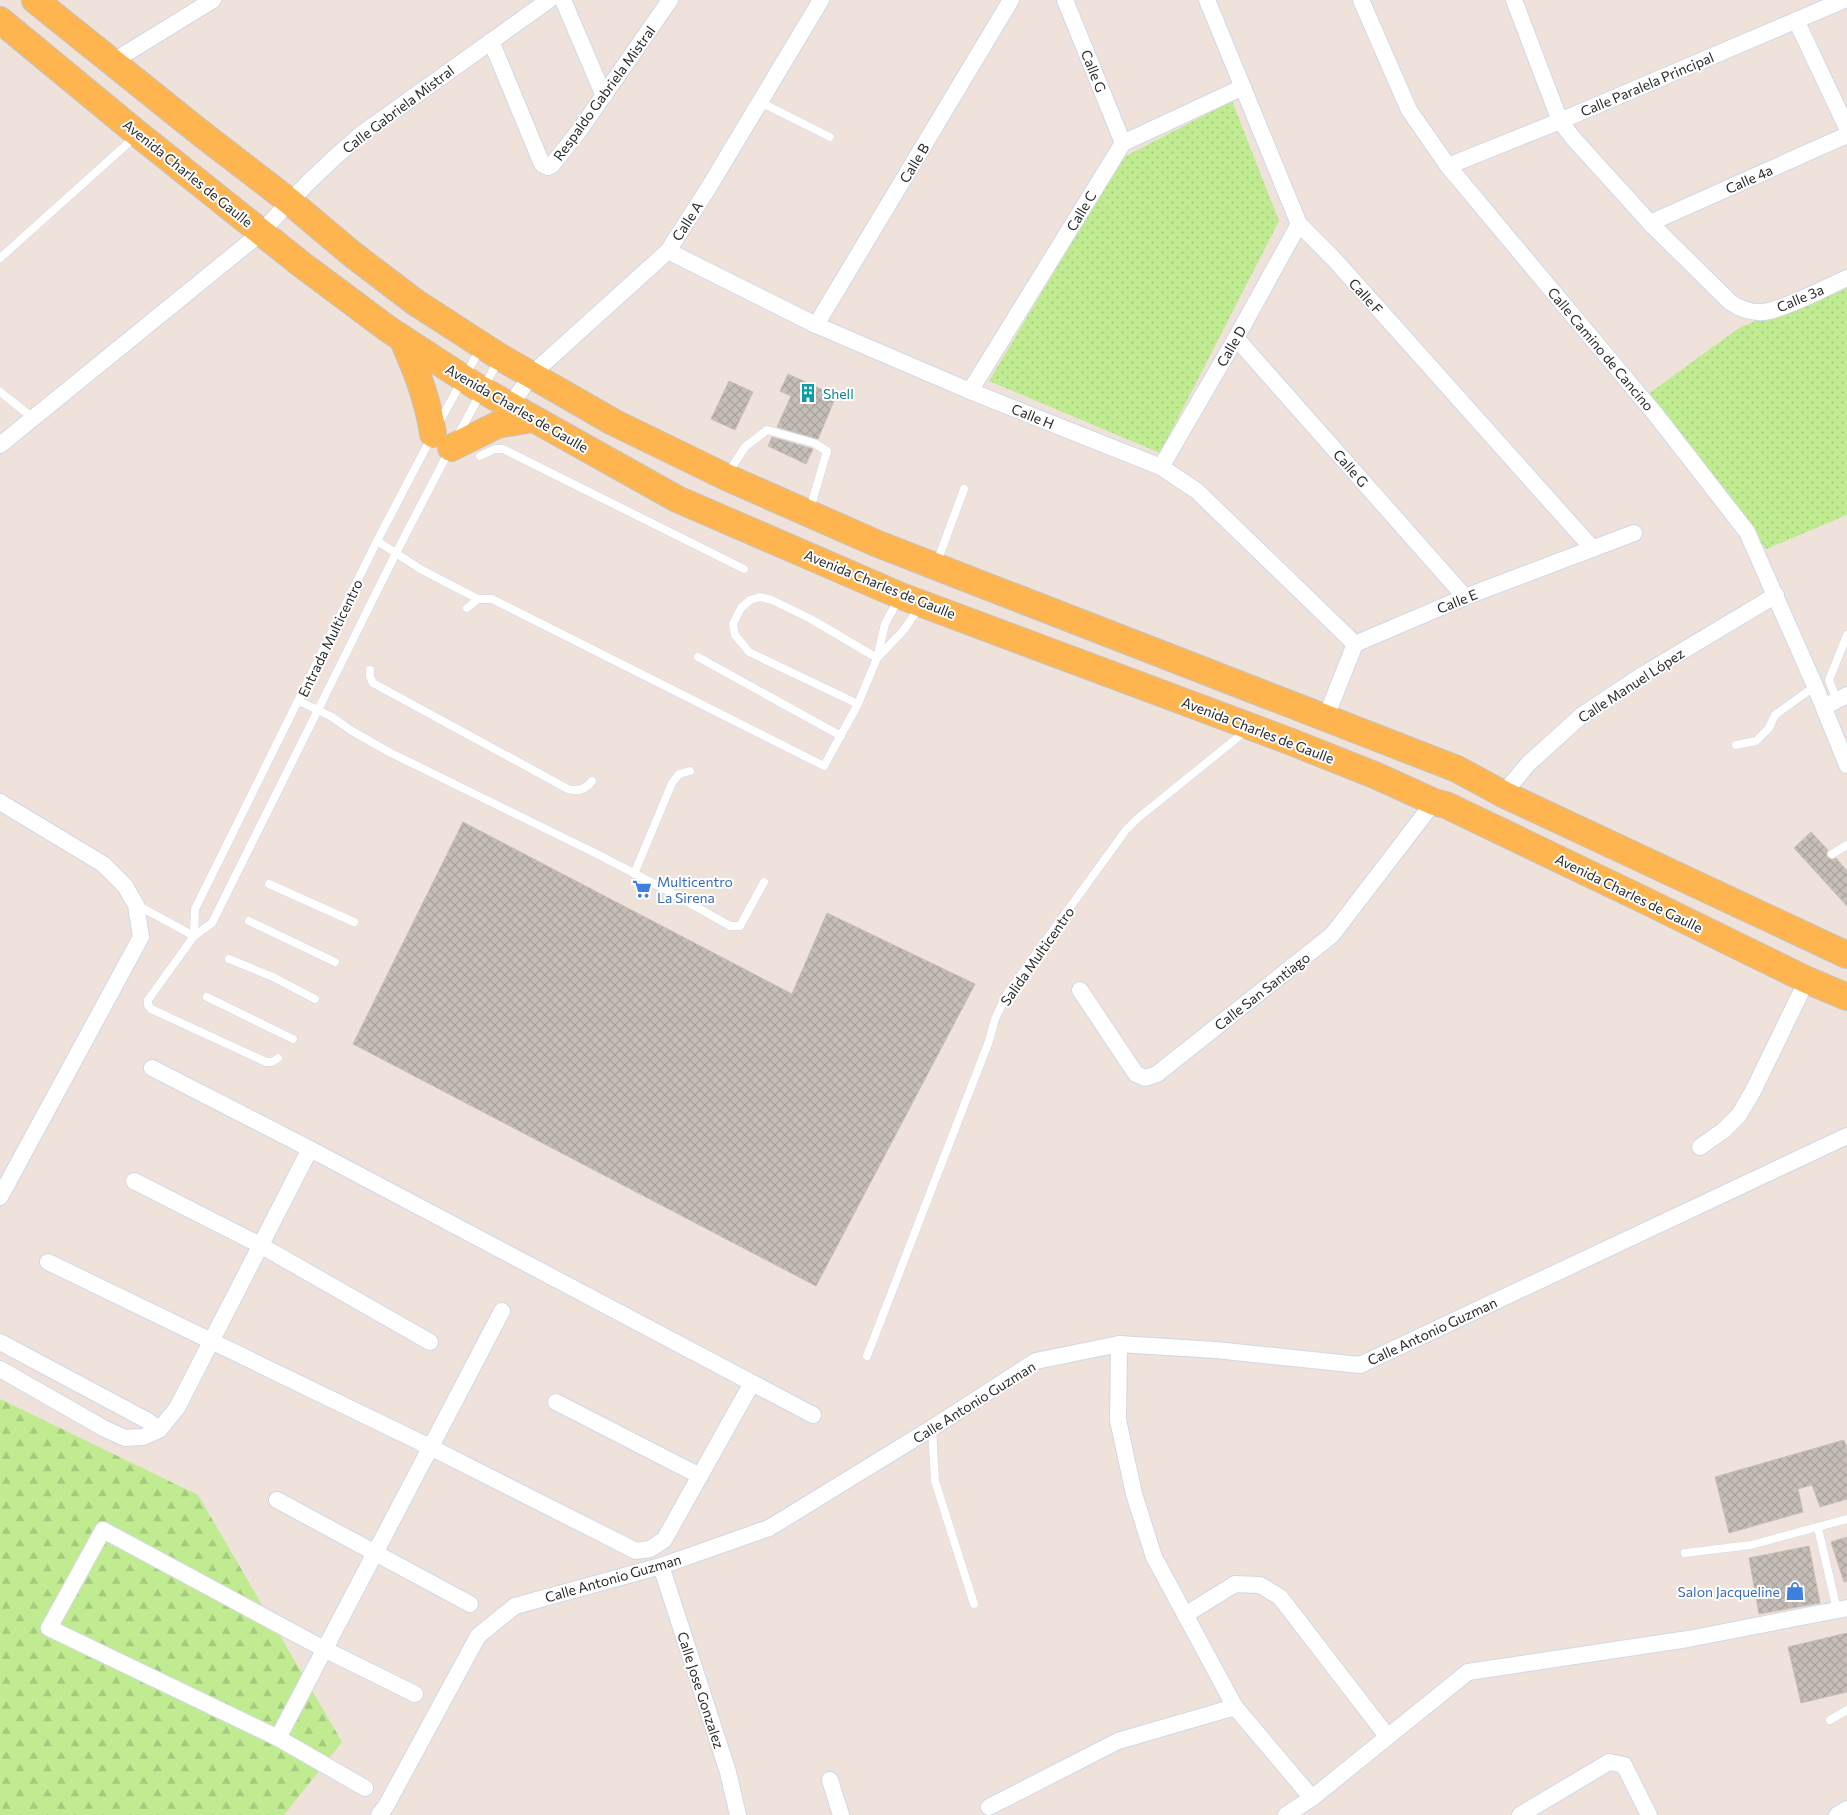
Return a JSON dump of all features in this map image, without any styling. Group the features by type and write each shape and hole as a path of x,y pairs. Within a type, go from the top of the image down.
{"main road":[{"path":"35,0 198,131 289,201 352,254 416,302 491,351 613,422 726,477 878,544 1457,769 1503,794 1847,955"},
{"name":"Avenida Charles de Gaulle","path":"0,20 138,134 301,264 402,338 472,384 677,499 911,600 1252,726 1377,776 1434,802 1446,805 1807,980 1847,997"},
{"path":"402,338 420,378 429,409 442,441 497,425 532,419"},
{"path":"1213,712 1222,705 1233,704 1264,714 1270,708 1269,700 1262,694"},
{"path":"1289,741 1278,725 1280,719 1285,716 1326,718"}],"street":[{"path":"112,62 213,0"},
{"name":"Calle Gabriela Mistral","path":"0,445 262,232 289,201 360,135 548,0"},
{"path":"563,0 604,96"},
{"name":"Respaldo Gabriela Mistral","path":"491,41 542,164 546,167 552,165 567,148 670,0"},
{"name":"Calle A","path":"510,406 532,374 668,251 821,0"},
{"name":"Calle B","path":"816,325 1011,0"},
{"name":"Calle G","path":"1066,0 1123,143"},
{"name":"Calle F","path":"1207,0 1299,224 1332,258 1593,549"},
{"name":"Calle Camino de Cancino","path":"1361,0 1409,110 1448,166 1656,415 1747,532 1815,686 1836,701 1847,766"},
{"path":"1514,0 1560,121 1650,223"},
{"name":"Calle Paralela Principal","path":"1448,166 1560,121 1844,0"},
{"path":"1796,20 1847,128"},
{"path":"1123,143 1243,87"},
{"name":"Calle 4a","path":"1650,223 1847,135"},
{"name":"Calle C","path":"970,391 1123,143"},
{"name":"Calle 3a","path":"1650,223 1730,302 1740,308 1764,312 1847,278"},
{"name":"Calle D","path":"1161,467 1236,338 1299,224"},
{"name":"Calle H","path":"668,251 816,325 970,391 1161,467 1197,491 1355,644"},
{"name":"Calle G","path":"1236,338 1465,597"},
{"name":"Calle E","path":"1355,644 1465,597 1634,533"},
{"name":"Calle Manuel López","path":"1503,794 1528,764 1581,716 1644,674 1776,596"},
{"path":"1326,718 1355,644"},
{"path":"0,802 103,864 125,886 136,905 141,937 0,1196"},
{"name":"Calle San Santiago","path":"1080,990 1136,1074 1145,1078 1157,1074 1332,935 1434,802"},
{"path":"1700,1147 1724,1130 1739,1115 1753,1091 1807,980"},
{"path":"152,1068 310,1149 814,1415"},
{"name":"Calle Antonio Guzman","path":"379,1815 386,1806 478,1636 516,1606 661,1566 769,1528 932,1428 1036,1361 1119,1344 1216,1350 1360,1365 1847,1136"},
{"path":"0,1369 105,1429 125,1438 143,1437 159,1430 177,1408 310,1149"},
{"path":"134,1182 260,1245 430,1342"},
{"path":"48,1262 430,1447 636,1550 650,1549 664,1540 752,1383"},
{"path":"278,1738 502,1311"},
{"path":"0,1342 148,1421 159,1430"},
{"path":"1119,1344 1118,1420 1134,1494 1154,1557 1235,1707 1312,1798"},
{"path":"556,1402 700,1476"},
{"path":"277,1500 374,1554 470,1604"},
{"path":"365,1788 278,1738 49,1628 103,1530 324,1649 415,1694"},
{"name":"Calle Jose Gonzalez","path":"661,1566 728,1772 738,1815"},
{"path":"1185,1615 1235,1584 1260,1585 1280,1597 1387,1736"},
{"path":"1286,1815 1312,1798 1468,1672 1688,1639 1842,1609"},
{"path":"989,1807 1118,1741 1235,1707"},
{"path":"1520,1815 1609,1762 1624,1765 1649,1815"},
{"path":"830,1780 841,1815"},
{"path":"1837,1815 1847,1810"}],"lane":[{"path":"760,102 830,137"},
{"path":"0,258 138,134"},
{"name":"Entrada Multicentro","path":"194,936 195,909 377,541 442,441 491,351"},
{"name":"Entrada Multicentro","path":"278,1058 272,1062 266,1062 151,1009 148,1005 148,1000 194,936 212,923 396,553 442,441 491,351"},
{"path":"0,392 33,418"},
{"path":"726,477 746,447 767,430 814,443 827,451 809,514"},
{"path":"480,456 487,452 504,449 744,569"},
{"path":"935,566 964,490"},
{"path":"377,541 422,570 478,599 492,598 824,766 858,704 877,658 885,624 911,600"},
{"path":"858,704 749,652 735,635 733,624 741,608 750,600 760,597 766,598 811,619 877,658"},
{"path":"467,608 478,599"},
{"path":"877,658 903,631 911,600"},
{"path":"1836,701 1828,680 1847,635"},
{"path":"698,657 841,736"},
{"path":"370,670 370,677 373,683 568,789 579,790 589,785 592,781"},
{"path":"1736,745 1756,741 1769,728 1775,715 1815,686"},
{"path":"299,701 332,717 389,752 634,874 730,926 740,926 764,882"},
{"name":"Salida Multicentro","path":"867,1356 989,1041 995,1019 1007,994 1126,830 1138,818 1252,726"},
{"path":"634,874 672,783 679,774 690,771"},
{"path":"1832,854 1847,845"},
{"path":"269,884 354,922"},
{"path":"136,905 194,936"},
{"path":"249,921 335,962"},
{"path":"229,959 273,977 315,999"},
{"path":"207,997 293,1039"},
{"path":"932,1428 934,1482 974,1604"},
{"path":"1685,1553 1751,1544 1847,1519"},
{"path":"1818,1528 1842,1609"},
{"path":"1830,1720 1847,1710"}],"green space":[{"path":"1232,101 1279,221 1160,453 989,381 1122,158"},
{"path":"1847,282 1847,515 1766,549 1647,395 1739,328"},
{"path":"0,1399 198,1495 342,1742 284,1815 0,1815"}],"building":[{"path":"788,374 836,396 818,439 777,427 791,396 780,391"},
{"path":"729,381 753,392 735,430 711,419"},
{"path":"772,437 813,449 806,464 768,446"},
{"path":"463,822 792,994 827,913 975,984 816,1286 353,1044"},
{"path":"1811,832 1828,850 1827,857 1832,860 1836,858 1847,871 1847,906 1794,848"},
{"path":"1844,1440 1847,1448 1847,1499 1820,1507 1812,1485 1798,1489 1803,1512 1729,1533 1715,1477"},
{"path":"1847,1537 1847,1581 1844,1582 1831,1542"},
{"path":"1809,1546 1820,1603 1759,1614 1749,1558"},
{"path":"1847,1633 1847,1692 1801,1703 1788,1647"}],"place":[{"name":"Shell","path":"808,393"},
{"name":"Multicentro La Sirena","path":"642,889"},
{"name":"Salon Jacqueline","path":"1795,1591"}]}
